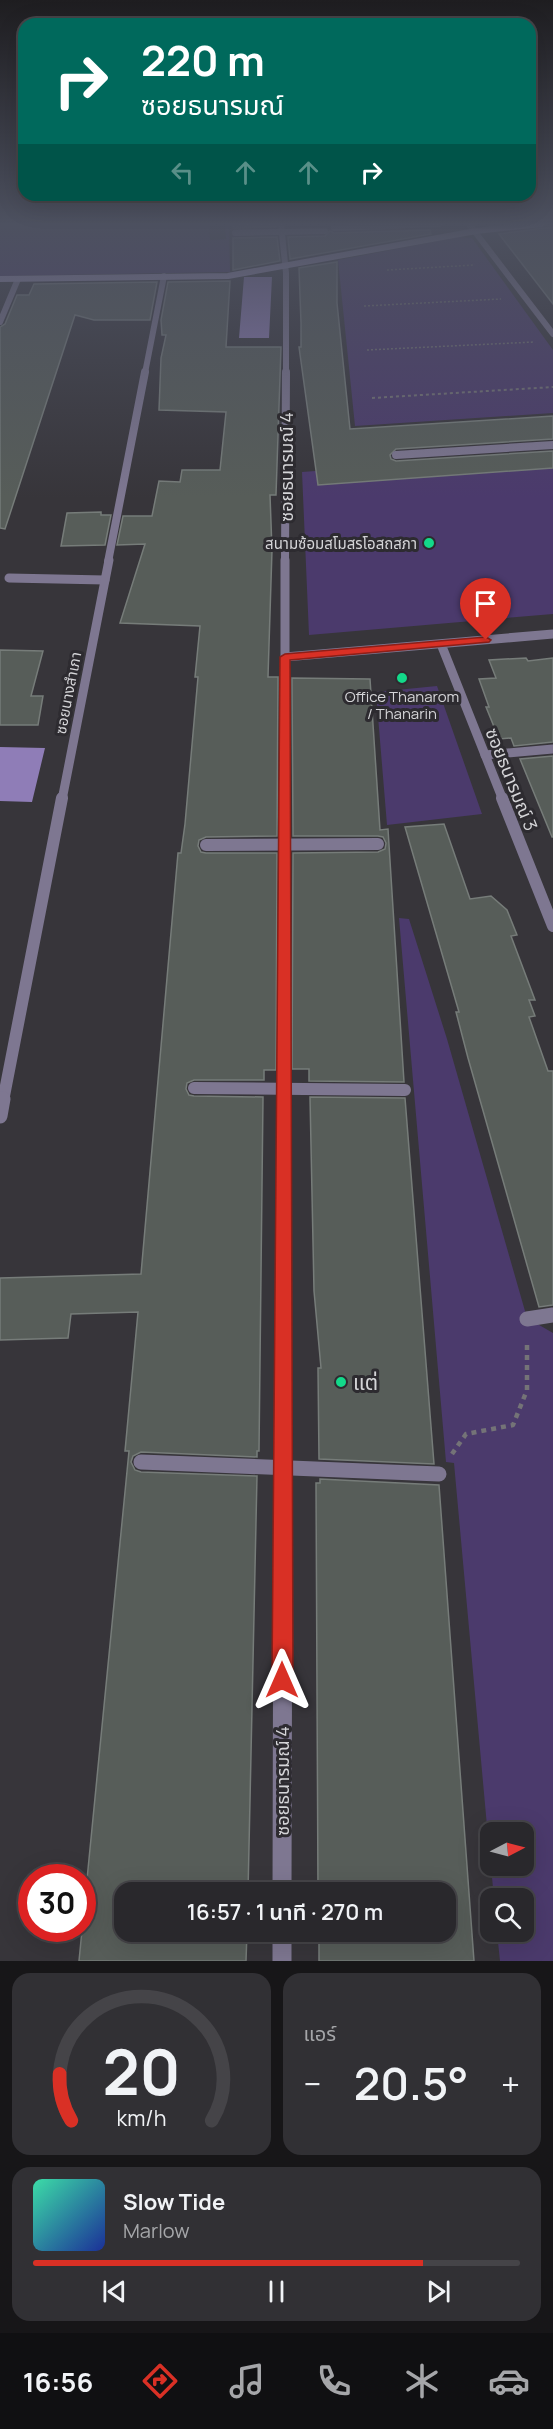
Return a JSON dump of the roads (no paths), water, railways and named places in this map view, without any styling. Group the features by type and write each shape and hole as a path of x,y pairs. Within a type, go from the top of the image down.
{"street":[{"name":"ซอยนางสำเภา","path":"0,1116 156,316"},
{"name":"ซอยธนารมณ์ 4","path":"282,1882 286,316"},
{"path":"539,316 553,334"},
{"path":"396,455 553,445"},
{"path":"9,579 105,580"},
{"path":"285,657 553,634"},
{"name":"ซอยธนารมณ์ 3","path":"441,644 553,926"},
{"path":"485,755 553,749"},
{"path":"206,845 378,844"},
{"path":"194,1089 405,1090"},
{"path":"526,1319 553,1315"},
{"path":"141,1462 439,1474"},
{"path":"282,1942 282,1961"}],"place":[{"name":"สนามซ้อมสโมสรโอสถสภา","path":"429,543"},
{"name":"Office Thanarom / Thanarin","path":"402,678"},
{"name":"แต่","path":"341,1382"}]}
